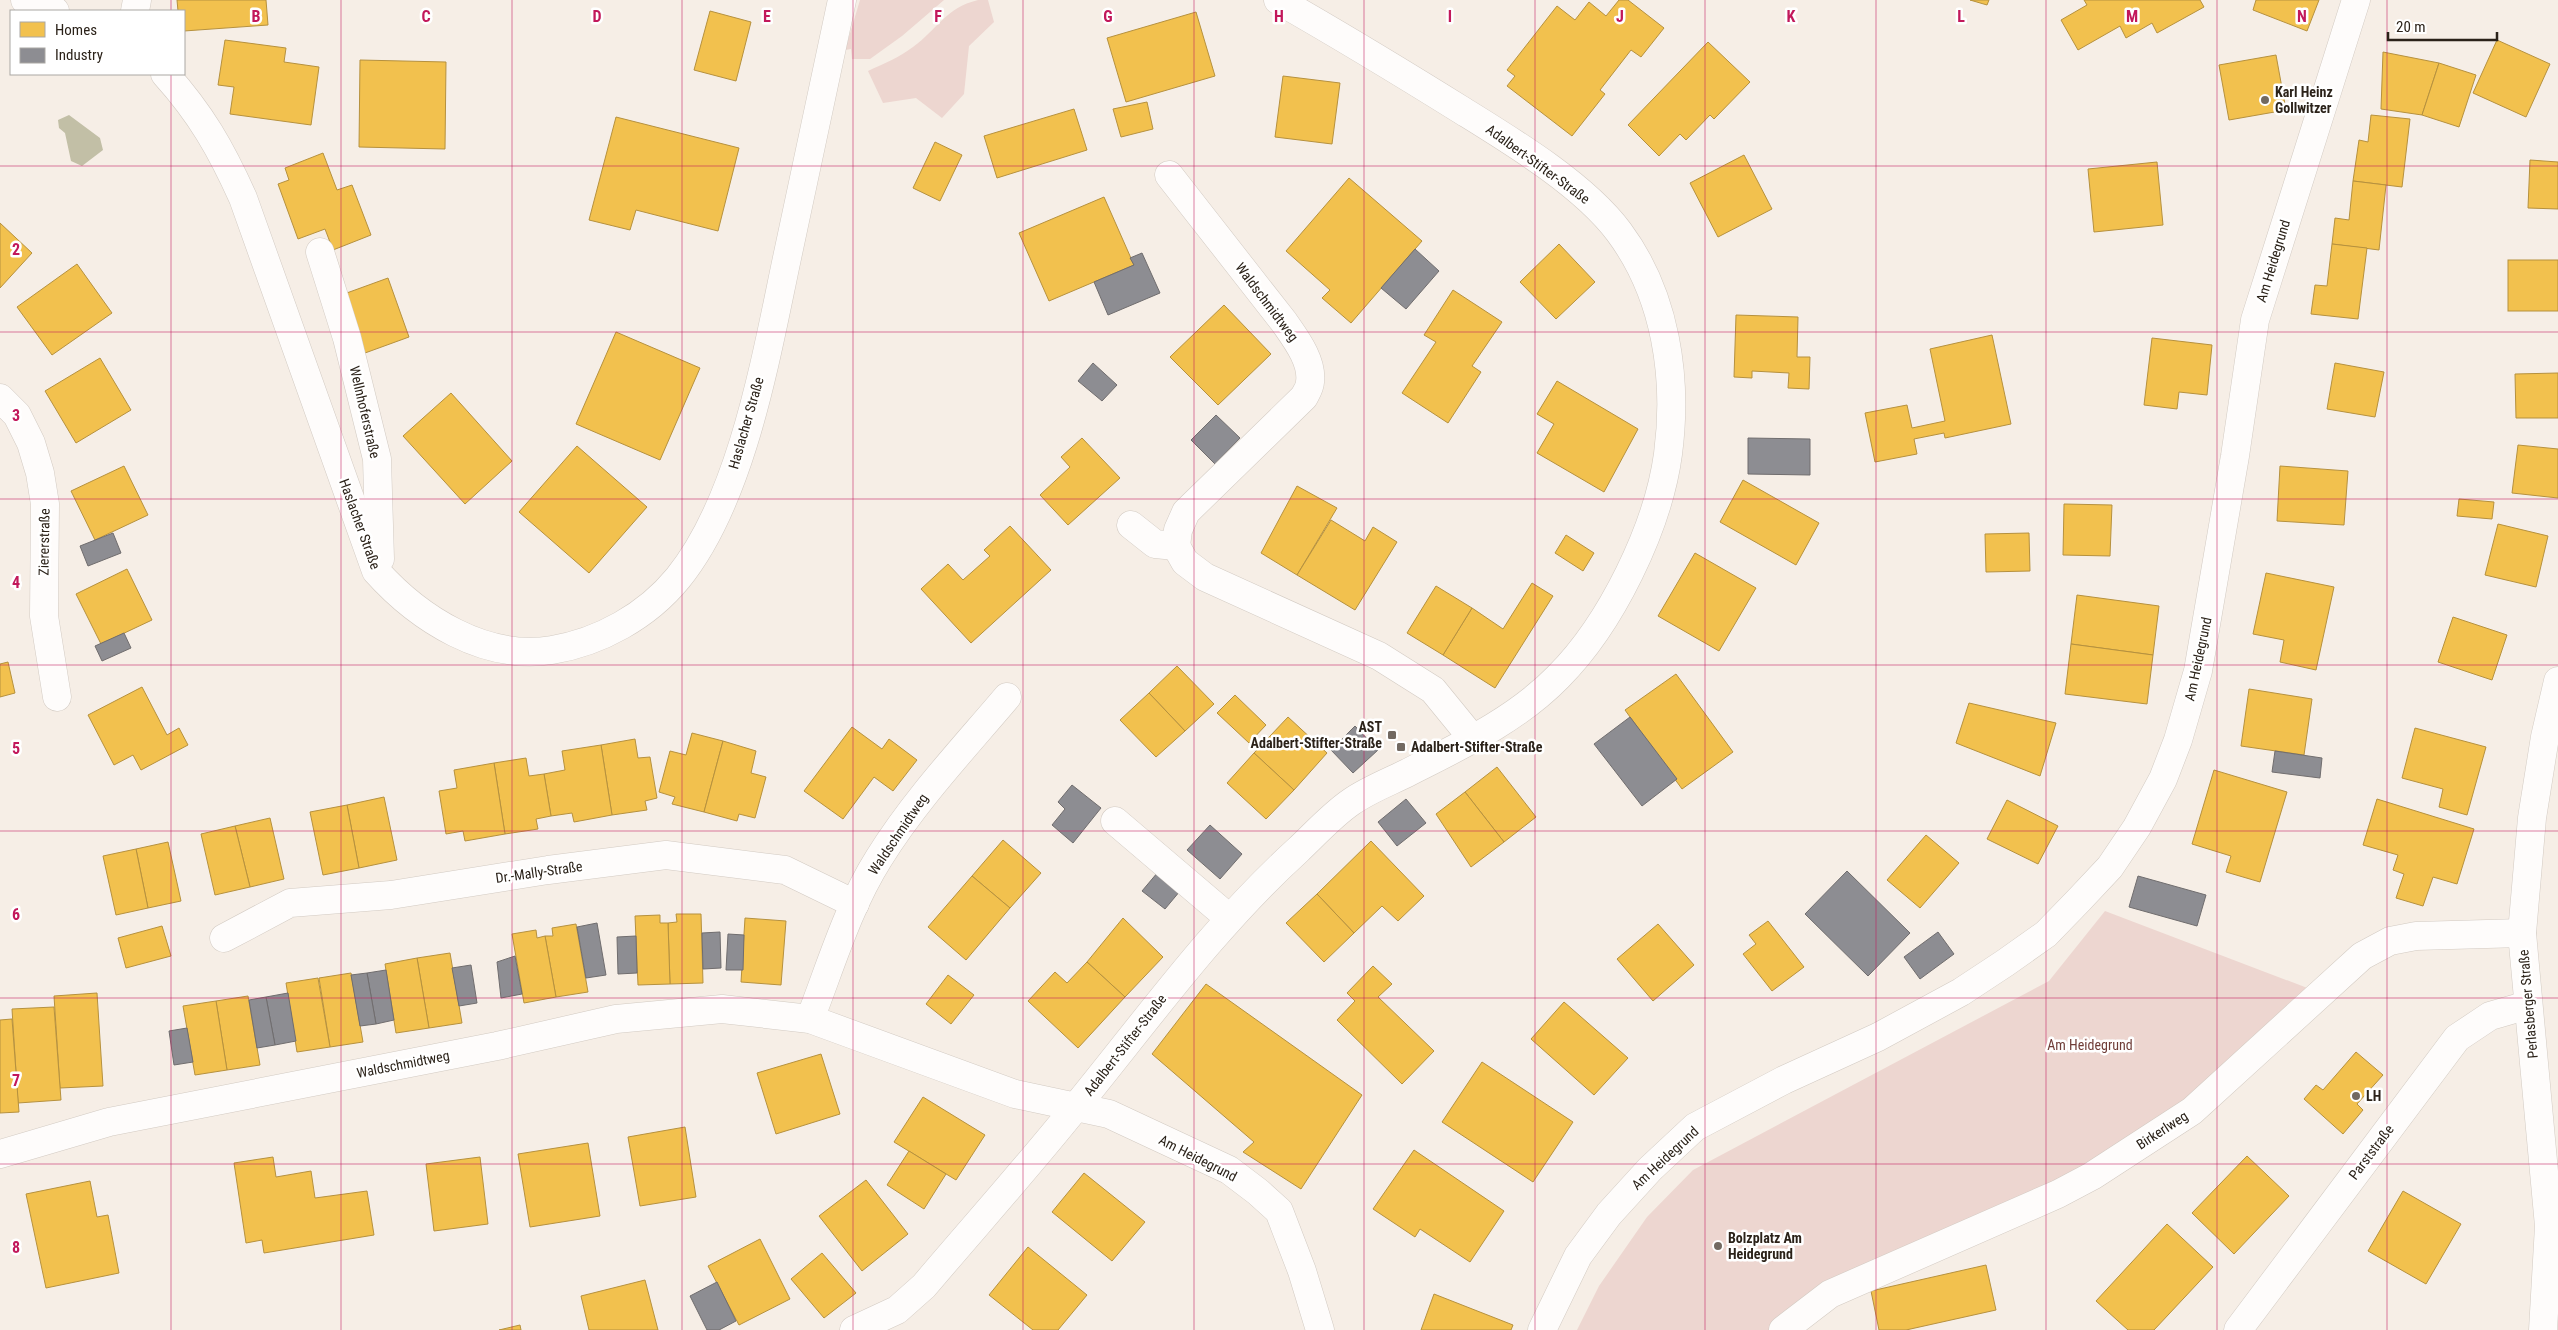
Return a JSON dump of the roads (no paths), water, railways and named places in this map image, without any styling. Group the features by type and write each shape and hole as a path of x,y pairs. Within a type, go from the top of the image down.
{"street":[{"path":"26,0 52,10"},
{"name":"Haslacher Straße","path":"166,75 194,108 222,152 243,198 376,570 411,605 471,640 501,650 541,651 577,645 617,628 652,604 678,578 703,542 722,502 750,418 774,321 842,0"},
{"name":"Adalbert-Stifter-Straße","path":"854,1330 892,1320 924,1286 1075,1109 1179,976 1262,883 1352,801 1473,739 1502,722 1558,677 1597,628 1624,583 1647,536 1664,481 1671,432 1670,373 1666,334 1654,298 1638,262 1618,230 1590,200 1518,145 1382,60 1278,0"},
{"name":"Am Heidegrund","path":"1542,1330 1578,1256 1609,1214 1643,1177 1695,1127 1784,1080 1878,1036 1961,992 2005,963 2046,934 2110,866 2137,828 2163,780 2178,740 2198,671 2235,456 2255,320 2356,0"},
{"name":"Waldschmidtweg","path":"1168,175 1284,322 1301,347 1308,366 1310,382 1304,397 1186,512 1178,530 1176,546"},
{"name":"Wellnhoferstraße","path":"320,252 347,338 378,460 380,576"},
{"name":"Ziererstraße","path":"0,398 17,415 40,473 45,504 44,616 56,698"},
{"path":"1131,525 1155,544 1176,546 1185,562 1205,577 1379,656 1433,690 1473,739"},
{"name":"Perlasberger Straße","path":"2542,1330 2549,1226 2522,933 2532,818 2553,726 2558,681"},
{"name":"Waldschmidtweg","path":"810,1018 855,904 878,858 918,803 1007,697"},
{"path":"1115,821 1229,918"},
{"name":"Dr.-Mally-Straße","path":"224,938 290,903 391,895 548,870 666,855 785,870 855,904"},
{"name":"Birkerlweg","path":"1783,1330 1830,1294 2058,1194 2100,1171 2192,1111 2362,956 2390,940 2416,936 2522,933"},
{"name":"Parststraße","path":"2238,1330 2457,1038 2490,1016 2528,1004"},
{"name":"Waldschmidtweg","path":"0,1154 109,1122 497,1046 616,1019 722,1009 810,1018 1015,1094 1075,1109"},
{"name":"Am Heidegrund","path":"1075,1109 1109,1114 1229,1170 1258,1192 1279,1211 1288,1231 1320,1330"}],"place":[{"name":"Karl Heinz Gollwitzer","path":"2265,100"},
{"name":"AST Adalbert-Stifter-Straße","path":"1392,735"},
{"name":"Adalbert-Stifter-Straße","path":"1401,747"},
{"name":"LH","path":"2356,1096"},
{"name":"Bolzplatz Am Heidegrund","path":"1718,1246"}]}
